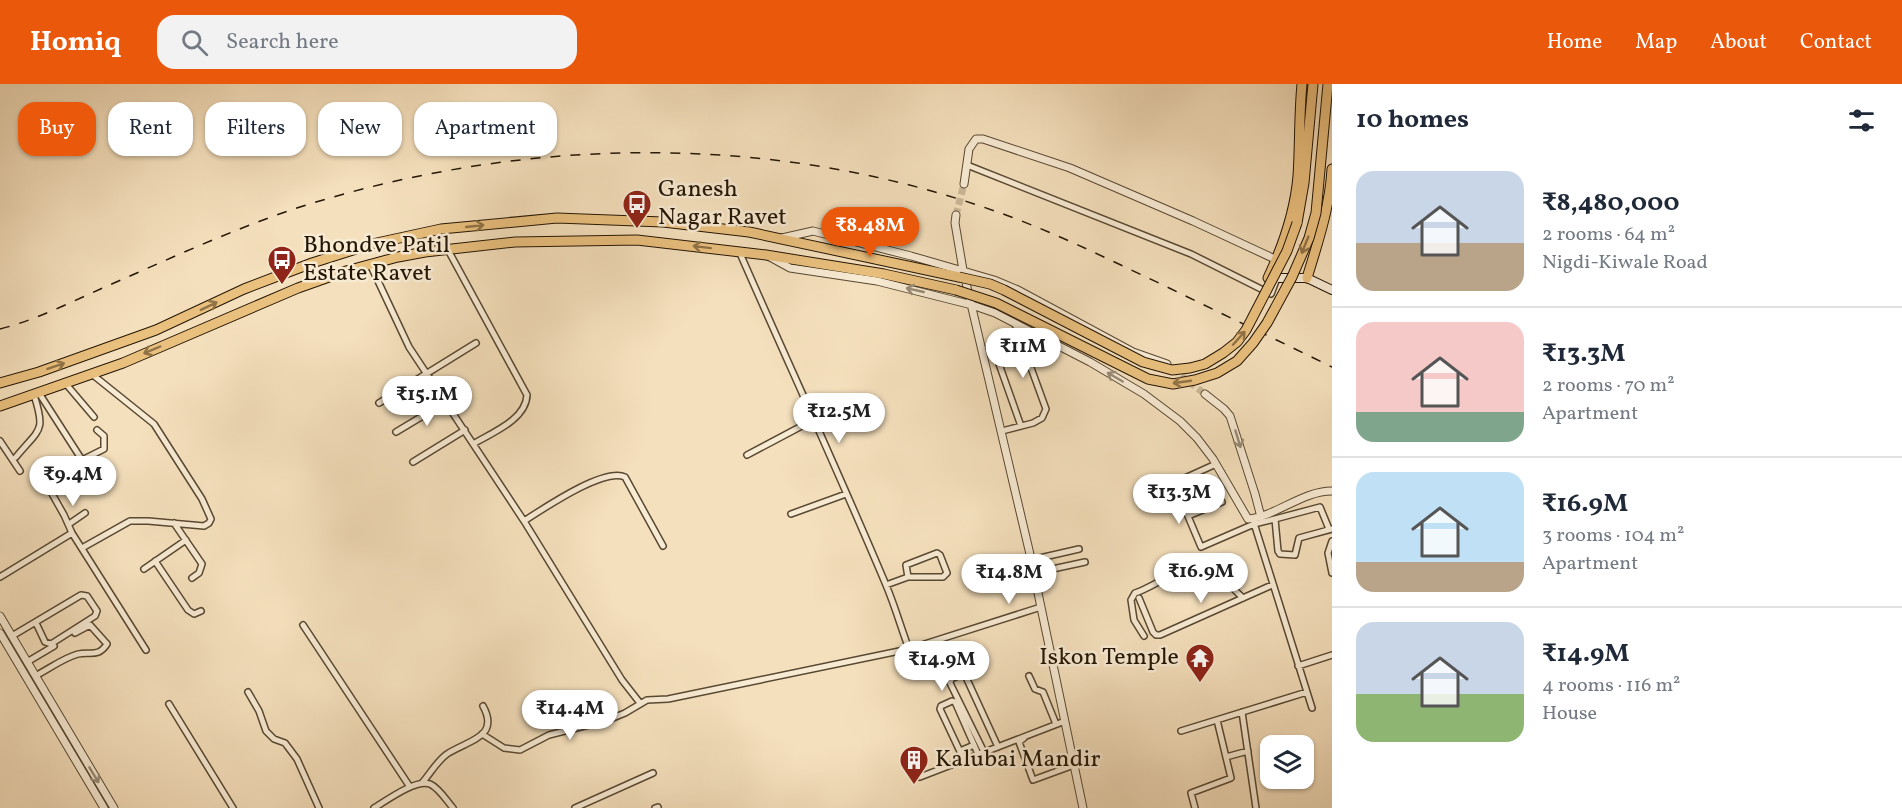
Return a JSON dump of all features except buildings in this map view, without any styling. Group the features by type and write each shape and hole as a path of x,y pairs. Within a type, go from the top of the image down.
{"main road":[{"path":"1302,84 1297,178 1287,230 1276,260 1273,278 1307,278 1332,290"},
{"path":"0,383 39,372 156,330 244,289 312,263 372,244 441,229 557,218 663,222 749,232 888,261 990,284 1130,356 1160,368 1172,370 1205,364 1237,342 1246,330 1287,251 1297,223 1304,183 1313,84"},
{"path":"0,406 93,375 298,288 370,264 398,257 448,250 558,240 637,240 739,251 884,274 956,290 996,303 1148,380 1173,384 1195,380 1217,373 1237,361 1253,343 1292,277 1309,238 1316,213 1328,84"},
{"path":"1307,278 1331,188 1332,168"}],"street":[{"path":"964,184 972,143 976,139 983,139 1070,168 1193,220 1276,260"},
{"path":"967,165 1191,254 1271,294 1273,278"},
{"path":"956,215 955,223 963,270 1034,573 1083,808"},
{"path":"776,239 813,231 963,270 1018,290 1133,352 1167,364"},
{"path":"448,250 527,395 527,400 519,414 473,444"},
{"path":"739,251 815,419 886,585 909,649"},
{"path":"766,255 790,268 877,281 946,297 995,313 1144,394 1180,421 1197,438 1216,464 1248,519 1275,519 1320,507 1330,529 1299,538 1295,555 1280,554 1275,519"},
{"path":"370,264 409,347 524,521 622,680 640,704"},
{"path":"1002,432 1042,418 1046,409 1015,324"},
{"path":"380,403 476,343"},
{"path":"993,347 1021,426"},
{"path":"82,548 130,521 148,520 204,526 209,523 211,515 154,424 93,375"},
{"path":"66,384 94,417"},
{"path":"37,394 81,460 99,452 105,446 104,436 97,430"},
{"path":"16,457 40,426 37,394"},
{"path":"1204,394 1224,408 1230,416 1255,494 1256,520 1272,585 1311,708"},
{"path":"396,432 446,402"},
{"path":"747,455 815,419"},
{"path":"413,462 465,430"},
{"path":"0,441 20,471"},
{"path":"1216,464 1174,483 1201,547 1307,496 1332,491"},
{"path":"524,521 562,496 603,478 621,475 625,477 663,546"},
{"path":"51,492 72,533 146,650"},
{"path":"791,514 846,494"},
{"path":"1188,516 1222,502"},
{"path":"69,524 85,513"},
{"path":"174,523 202,564 199,573 192,578"},
{"path":"0,577 72,533"},
{"path":"144,569 186,540"},
{"path":"1332,542 1328,553 1332,573"},
{"path":"1031,560 1079,549"},
{"path":"886,585 908,577 945,576 947,573 940,555 935,553 907,565 905,568 908,577"},
{"path":"1040,557 1044,571"},
{"path":"155,561 188,610 194,614 201,611"},
{"path":"1034,573 1085,562"},
{"path":"1144,636 1134,620 1131,600 1135,593 1178,572 1194,567 1209,568 1243,598"},
{"path":"1139,598 1156,635 1272,585"},
{"path":"12,636 85,594 97,611 95,616 51,644 45,642 36,623"},
{"path":"482,734 504,748 520,750 549,735 608,720 647,700 668,699 909,649 1041,607"},
{"path":"0,616 114,808"},
{"path":"27,662 90,625 106,641 105,647 98,652 72,656 35,676"},
{"path":"303,625 410,787"},
{"path":"0,633 104,808"},
{"path":"1298,666 1332,655"},
{"path":"981,753 950,683 951,679 962,674 965,675 998,747"},
{"path":"1029,676 1035,689 1042,692 1056,724"},
{"path":"248,692 259,711 266,731 274,739 285,743 297,759 319,808"},
{"path":"1181,731 1307,692"},
{"path":"964,760 940,709 941,706 952,700 955,702 977,744"},
{"path":"169,704 233,808"},
{"path":"374,808 410,787 422,783 447,755 482,734 489,722 483,706"},
{"path":"1242,712 1256,808"},
{"path":"1195,808 1191,793 1231,778 1217,720"},
{"path":"920,777 1065,722"},
{"path":"1065,722 1021,739 1019,742 1033,780 1074,765"},
{"path":"960,751 993,737"},
{"path":"1226,757 1248,751"},
{"path":"575,808 653,773"},
{"path":"422,783 431,785 453,808"}],"tunnel":[{"path":"956,215 964,184"},
{"path":"1173,369 1205,394"}],"railway":[{"path":"0,329 27,321 250,225 300,207 388,183 479,165 570,155 661,153 753,158 843,170 932,191 1019,220 1055,235 1332,367"}],"place":[{"name":"Ganesh Nagar Ravet","path":"637,230"},
{"name":"Bhondve Patil Estate Ravet","path":"282,286"},
{"name":"Iskon Temple","path":"1200,684"},
{"name":"Kalubai Mandir","path":"914,786"}]}
